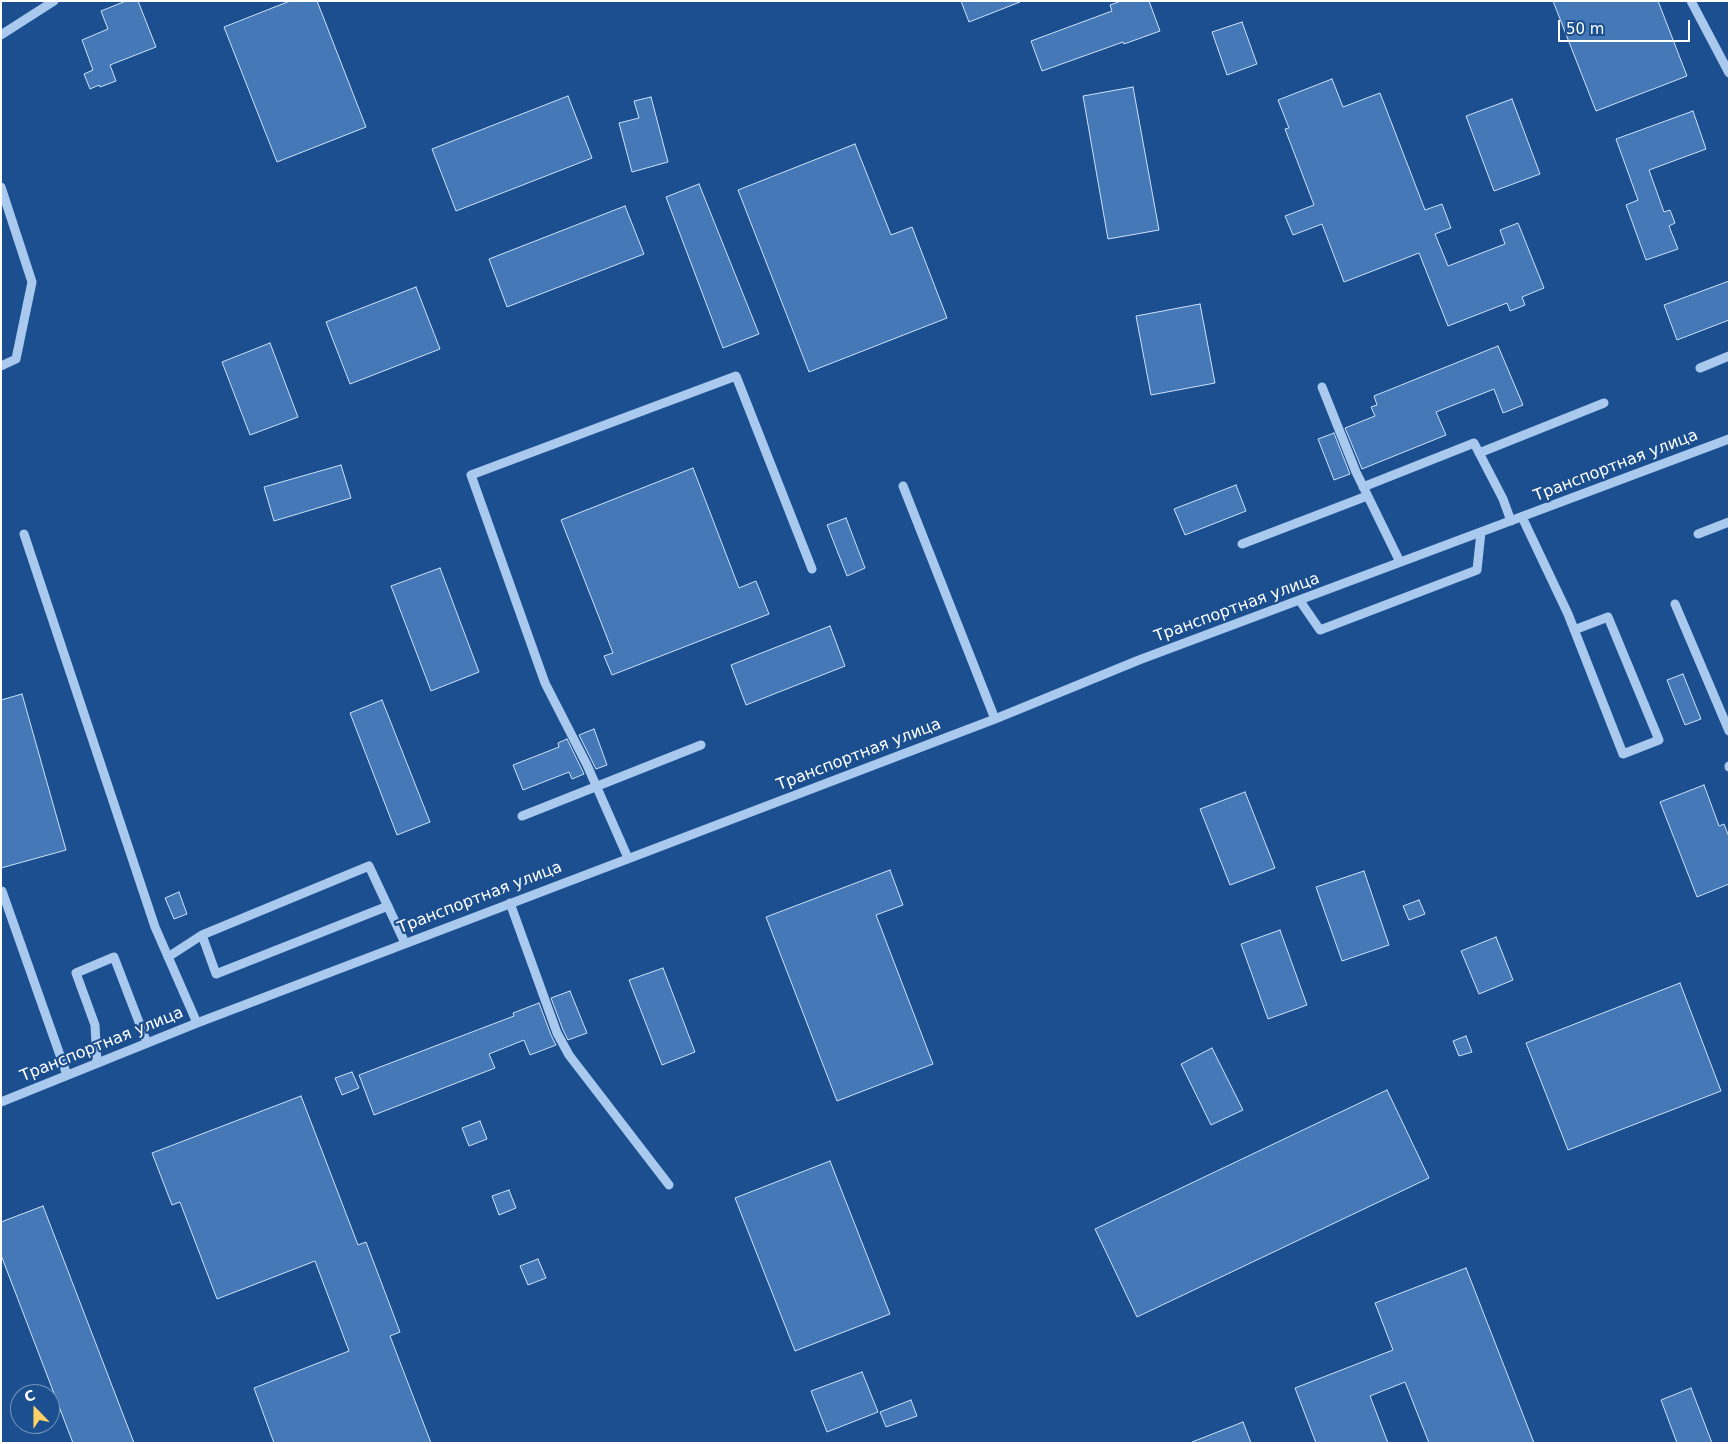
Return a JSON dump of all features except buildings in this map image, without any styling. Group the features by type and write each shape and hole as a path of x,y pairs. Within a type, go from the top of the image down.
{"street":[{"path":"2,33 54,1"},
{"path":"1691,1 1729,73"},
{"path":"1,187 32,282 16,359 1,366"},
{"path":"1700,368 1729,356"},
{"path":"628,858 597,786 545,683 470,475 736,376 812,570"},
{"path":"1322,387 1365,491 1400,562"},
{"path":"1479,453 1604,403"},
{"name":"Транспортная улица","path":"1,1102 197,1023 995,719 1139,660 1729,439"},
{"path":"1242,544 1474,443 1503,499 1511,521"},
{"path":"903,486 995,719"},
{"path":"1522,517 1574,630 1623,754 1659,740 1608,617 1574,630"},
{"path":"1698,534 1729,522"},
{"path":"1300,600 1320,630 1477,570 1481,532"},
{"path":"24,534 155,927 197,1023"},
{"path":"1675,604 1729,730"},
{"path":"522,816 701,745"},
{"path":"168,957 202,935 369,866 405,943"},
{"path":"2,891 67,1076"},
{"path":"510,903 557,1034 569,1055 669,1185"},
{"path":"202,935 216,974 388,906"},
{"path":"97,1063 95,1025 76,972 114,957 147,1043"}]}
